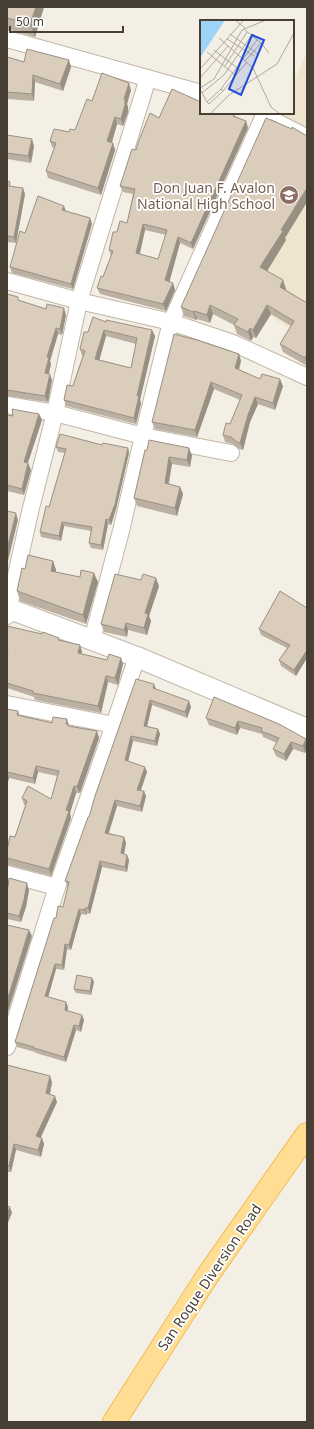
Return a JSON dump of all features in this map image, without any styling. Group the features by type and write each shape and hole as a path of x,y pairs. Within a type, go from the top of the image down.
{"main road":[{"name":"San Roque Diversion Road","path":"114,1422 208,1275 307,1134"}],"street":[{"path":"7,39 200,93"},
{"path":"148,78 79,301 55,413 7,611 137,657 307,728"},
{"path":"92,640 121,531 172,322 265,114"},
{"path":"7,281 79,301 172,322 233,343 307,377"},
{"path":"7,405 55,413 143,436 231,453"},
{"path":"7,1047 57,887 137,657"},
{"path":"7,704 114,725"},
{"path":"7,874 57,887"}],"lane":[{"path":"270,114 307,133"}],"shaded area":[{"name":"Don Juan F. Avalon National High School","path":"307,52 307,340 227,287 297,132 284,114 294,114 294,81"}],"building":[{"path":"7,7 36,7 30,24 7,18"},
{"path":"27,49 69,60 60,84 33,75 32,94 7,92 7,57 24,62"},
{"path":"102,73 129,83 124,99 125,105 121,119 115,117 107,141 113,143 98,188 46,171 56,143 50,141 54,129 69,132 70,129 75,130 87,99 92,101"},
{"path":"172,89 200,102 200,114 234,114 233,116 246,121 191,243 178,237 165,280 173,283 163,304 97,288 113,251 109,250 113,232 117,232 120,221 127,223 135,189 120,186 132,149 136,150 150,113 159,118","holes":["143,224 167,230 158,259 136,253"]},
{"path":"266,118 292,129 292,127 307,136 307,188 281,230 283,231 260,267 283,280 280,287 307,303 307,354 305,358 280,344 294,321 267,305 253,330 250,328 248,332 234,325 238,319 210,305 207,315 193,312 181,307"},
{"path":"7,135 32,139 28,156 7,153"},
{"path":"7,181 10,182 9,186 23,188 14,237 7,236"},
{"path":"38,196 64,206 62,210 90,218 71,284 10,267 20,231 25,233"},
{"path":"7,294 18,297 18,300 46,309 47,304 64,308 60,329 56,328 47,357 49,357 45,373 50,374 45,396 7,390"},
{"path":"93,317 106,322 106,320 152,330 137,396 139,396 134,418 64,400 67,385 73,386 85,351 80,349 84,332 88,332","holes":["104,330 137,338 131,368 95,359"]},
{"path":"174,334 239,354 235,368 260,379 262,374 280,379 273,403 255,397 240,443 231,437 223,435 226,423 230,424 242,395 211,382 195,430 152,422"},
{"path":"12,409 39,414 24,462 28,463 22,489 7,485 7,415 13,416"},
{"path":"60,434 102,445 103,443 128,448 115,504 109,520 106,519 101,545 89,543 92,527 62,522 59,536 40,532 46,506 49,507 66,449 56,447"},
{"path":"149,440 189,448 187,460 169,457 165,483 180,487 175,508 134,498 145,450 147,450"},
{"path":"7,511 16,513 7,549"},
{"path":"28,555 53,561 51,571 80,577 81,570 94,573 83,615 17,591 22,568 25,569"},
{"path":"115,574 141,580 143,574 156,578 145,613 148,614 144,628 126,623 124,630 101,624"},
{"path":"280,591 307,608 307,650 294,670 279,660 290,645 259,629"},
{"path":"7,626 42,634 43,632 59,638 58,640 80,645 78,653 107,660 109,654 121,658 115,678 106,676 98,706 33,693 33,691 7,683"},
{"path":"136,679 154,684 153,688 189,701 185,712 150,700 144,726 158,729 155,741 131,736 125,760 145,767 137,790 144,791 140,806 115,800 105,833 124,837 121,853 127,855 125,867 100,861 88,908 85,908 85,910 79,909 69,945 65,944 62,965 55,964 45,996 66,1002 65,1010 82,1015 79,1026 74,1025 64,1057 15,1042 54,918 56,918 58,906 63,907 69,882 65,881 89,817"},
{"path":"214,697 279,724 306,739 303,746 291,742 284,754 273,749 279,738 261,731 262,728 238,721 235,728 206,718"},
{"path":"7,709 18,711 17,715 52,723 53,717 67,719 66,724 68,724 68,726 97,731 77,787 74,786 66,810 69,811 49,869 7,858 10,836 15,837 27,801 22,798 28,786 51,799 59,771 36,766 33,778 7,772"},
{"path":"9,878 27,883 19,916 7,913 7,887"},
{"path":"7,925 29,930 7,1001"},
{"path":"77,975 92,978 90,991 74,989"},
{"path":"7,1065 50,1076 46,1093 55,1096 36,1136 42,1138 38,1150 14,1144 9,1166 7,1165"},
{"path":"7,1206 10,1207 7,1213"}],"place":[{"name":"Don Juan F. Avalon National High School","path":"289,195"}]}
